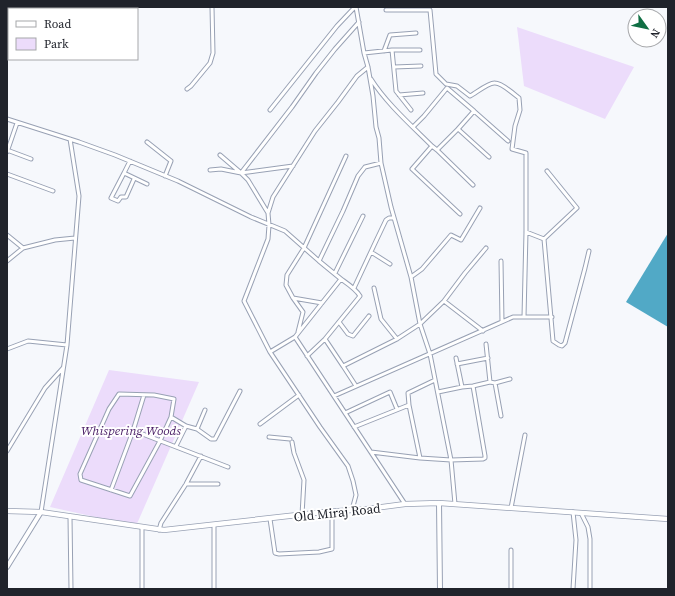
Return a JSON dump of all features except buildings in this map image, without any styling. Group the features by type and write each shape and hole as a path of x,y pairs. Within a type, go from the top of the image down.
{"main road":[{"name":"Old Miraj Road","path":"7,511 41,512 159,530 405,504 439,503 668,518"},
{"path":"439,503 440,589"},
{"path":"7,568 41,512"}],"street":[{"path":"187,89 210,63 213,52 212,7"},
{"path":"355,7 374,96 376,127 379,138 381,163 394,218 411,277 420,324 430,354 438,392 451,460 455,504"},
{"path":"270,110 333,31 355,7"},
{"path":"386,10 430,10 436,74 446,84 457,86 470,96 488,85 495,83 519,98 520,110 515,126 512,149 526,153 524,317"},
{"path":"241,173 316,73 359,22"},
{"path":"384,51 390,35 416,33"},
{"path":"364,53 392,50 420,50"},
{"path":"392,50 396,91 411,110"},
{"path":"394,66 421,66"},
{"path":"352,510 356,495 348,466 270,352 244,301 268,239 268,213 273,197 315,131 357,76 368,68"},
{"path":"370,77 378,90 412,127 473,185"},
{"path":"412,127 424,116 447,88 508,141"},
{"path":"399,95 423,94"},
{"path":"437,150 474,111"},
{"path":"7,119 79,142 130,161 251,217 285,231 360,294 339,322 307,356"},
{"path":"17,122 7,151 31,159"},
{"path":"458,129 489,157"},
{"path":"41,512 67,345 79,196 70,139"},
{"path":"147,142 171,160 165,176"},
{"path":"432,146 412,169 460,214"},
{"path":"220,155 248,180 268,213"},
{"path":"297,334 303,312 293,298 286,284 288,275 304,248 346,156"},
{"path":"130,161 111,198 118,201 121,197 126,197 134,179"},
{"path":"319,261 358,176 365,167 381,163"},
{"path":"210,170 221,169 241,173 293,166"},
{"path":"544,239 577,208 547,171"},
{"path":"124,173 147,184"},
{"path":"7,174 53,191"},
{"path":"411,277 422,270 451,235 461,240 480,208"},
{"path":"334,273 363,216"},
{"path":"354,288 386,220 389,218 394,218"},
{"path":"526,232 544,239"},
{"path":"7,235 23,248"},
{"path":"7,261 23,248 55,240 75,238"},
{"path":"544,239 553,341 562,346 565,343 572,320 589,251"},
{"path":"343,366 397,339 420,324 444,301 486,248"},
{"path":"371,252 390,264"},
{"path":"501,261 502,322"},
{"path":"270,352 295,337 341,279"},
{"path":"374,288 381,319 397,339"},
{"path":"293,298 322,303"},
{"path":"444,301 483,331"},
{"path":"339,322 348,334 353,336 369,316"},
{"path":"334,396 513,318 552,317"},
{"path":"295,337 405,504"},
{"path":"325,338 356,386"},
{"path":"7,348 28,340 67,345"},
{"path":"486,344 490,382"},
{"path":"456,358 462,387"},
{"path":"457,364 488,358"},
{"path":"7,451 45,388 63,368"},
{"path":"438,392 490,382 495,383 510,379"},
{"path":"420,458 408,393 435,380"},
{"path":"495,383 501,416"},
{"path":"371,452 420,458 483,460 485,458 473,386"},
{"path":"171,417 186,426 197,429 211,439 215,439 240,391"},
{"path":"345,413 390,392 397,409"},
{"path":"119,394 144,395 154,395 174,399 171,417 160,441 130,496 81,480 80,474 109,409 119,394"},
{"path":"111,490 133,431 144,395"},
{"path":"260,424 299,395"},
{"path":"354,427 409,405"},
{"path":"197,429 206,410"},
{"path":"176,446 186,426"},
{"path":"133,431 176,446 228,467"},
{"path":"511,508 525,435"},
{"path":"269,437 291,440 304,480 302,515"},
{"path":"159,530 161,523 186,484 201,456"},
{"path":"186,484 218,484"},
{"path":"270,519 275,552 279,554 319,552 332,549 332,512"},
{"path":"573,512 576,540 574,589"},
{"path":"581,513 588,527 590,539 590,589"},
{"path":"70,517 70,589"},
{"path":"214,525 214,589"},
{"path":"142,527 142,589"},
{"path":"511,550 511,589"}],"green space":[{"path":"517,27 634,67 605,119 524,86"},
{"name":"Whispering Woods","path":"109,370 199,382 136,526 50,507"}],"water":[{"path":"668,233 668,327 626,302"}]}
